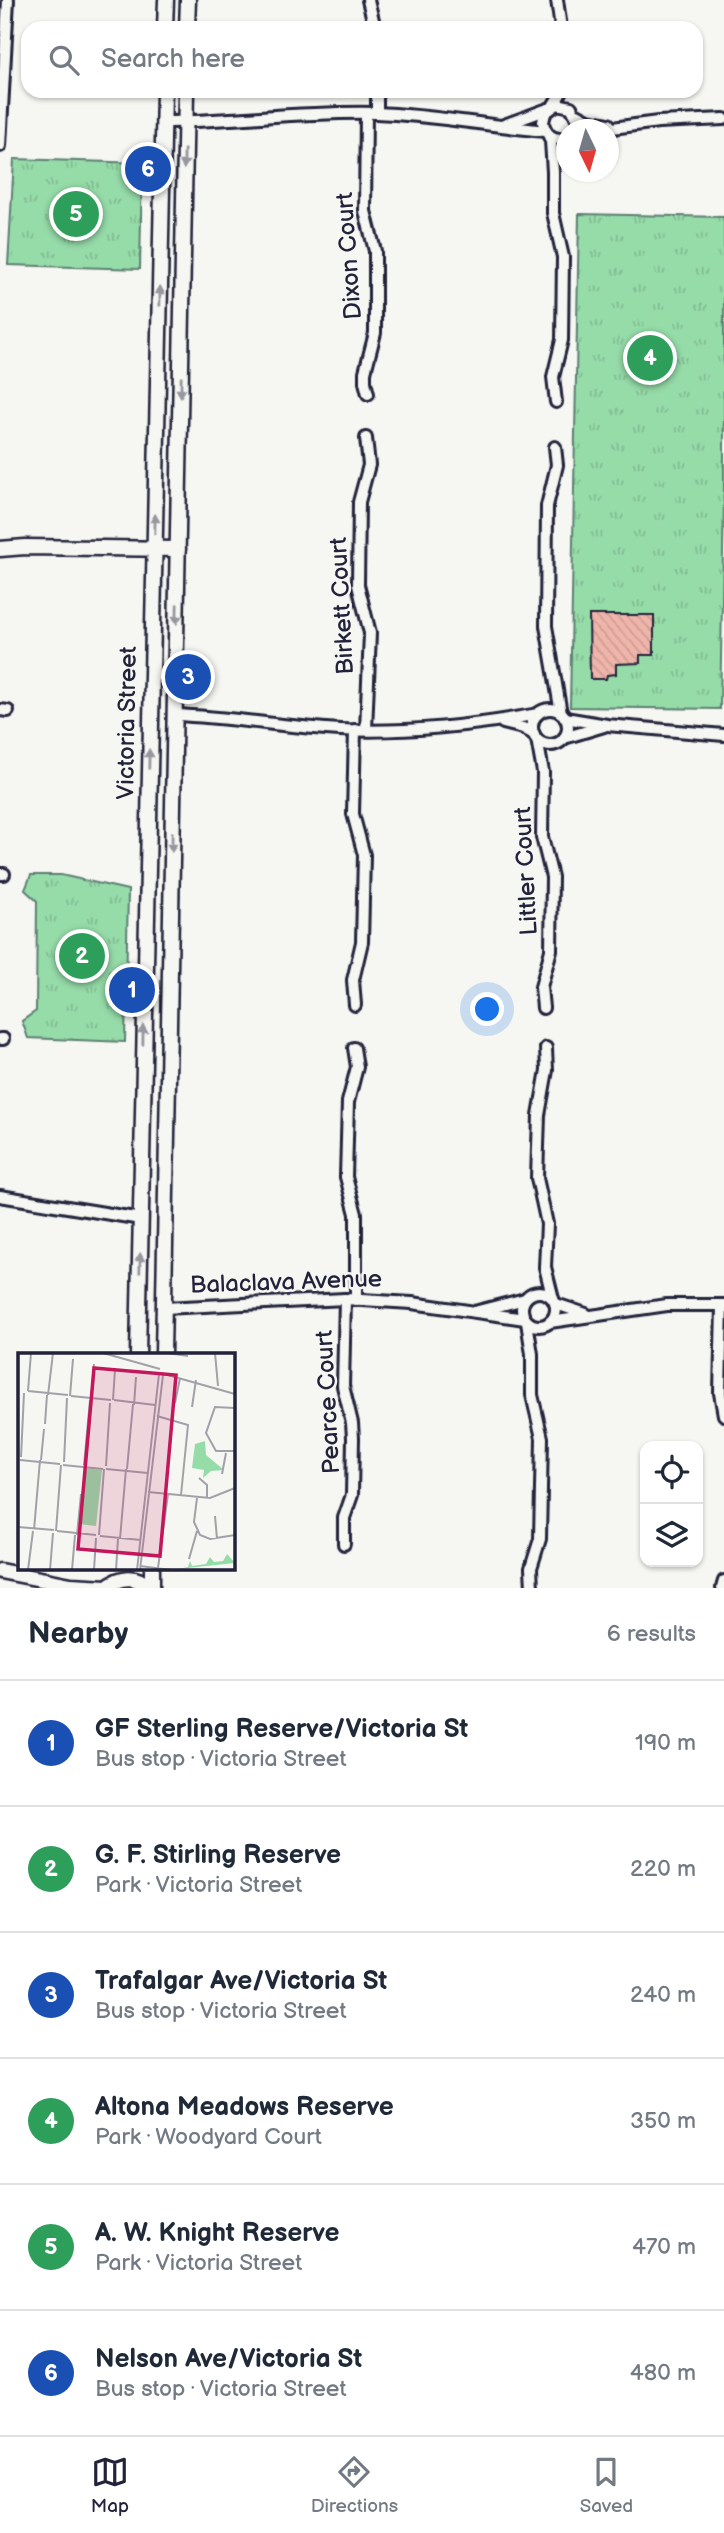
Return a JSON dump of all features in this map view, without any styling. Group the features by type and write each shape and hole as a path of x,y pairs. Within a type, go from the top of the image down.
{"street":[{"path":"0,146 8,0"},
{"path":"165,21 166,0"},
{"path":"187,21 188,0"},
{"path":"368,0 373,21"},
{"path":"556,0 560,21"},
{"name":"Victoria Street","path":"138,1353 164,98"},
{"name":"Victoria Street","path":"163,1353 186,98"},
{"name":"Dixon Court","path":"368,394 365,372 375,333 375,251 365,211 371,113 375,98"},
{"path":"556,402 553,377 562,340 564,257 553,213 554,172 551,141 543,122 557,98"},
{"path":"571,98 575,119"},
{"path":"504,125 562,104 588,120 622,126"},
{"path":"163,122 371,113 504,125 547,132 556,138"},
{"path":"619,126 724,119"},
{"path":"554,172 556,162"},
{"name":"Birkett Court","path":"355,1005 353,980 362,942 364,855 354,814 370,633 358,584 359,502 369,465 366,438"},
{"path":"555,447 557,465 547,506 546,626 556,685 568,728 562,740"},
{"path":"0,542 25,547"},
{"path":"0,549 178,548"},
{"path":"535,737 533,723 556,685"},
{"path":"150,714 360,730 408,730 501,722 552,710 607,725 724,735"},
{"path":"501,722 523,728 548,745 607,725"},
{"name":"Littler Court","path":"535,737 542,772 542,837 552,872 550,954 541,986 543,1008"},
{"name":"Littler Court","path":"542,772 547,758 562,740"},
{"name":"Pearce Court","path":"344,1544 344,1518 352,1495 353,1449 352,1423 344,1386 356,1214 346,1177 348,1102 357,1067 354,1048"},
{"path":"533,1354 556,1314 545,1267 547,1224 537,1178 539,1115 547,1070 545,1048"},
{"path":"0,1196 141,1219"},
{"path":"532,1588 531,1568 540,1539 542,1438 532,1395 533,1354 521,1309 545,1267"},
{"path":"526,1297 532,1293 543,1292 554,1301 589,1315"},
{"name":"Balaclava Avenue","path":"475,1311 526,1297"},
{"name":"Balaclava Avenue","path":"139,1307 350,1300 412,1303 526,1321"},
{"path":"526,1321 536,1326 589,1315 667,1305 723,1305 720,1393 724,1415"},
{"path":"0,1571 71,1585 135,1578 151,1588 152,1570"},
{"path":"722,1588 724,1581"}],"green space":[{"path":"14,159 142,163 140,269 8,265"},
{"path":"579,214 724,217 724,499 720,709 570,707"},
{"path":"31,875 61,875 128,890 125,1042 28,1038 22,1021 36,1011 37,901 25,890"}],"building":[{"path":"589,615 654,615 654,655 640,655 640,663 616,664 616,674 607,675 606,679 590,679"}],"place":[{"name":"Nelson Ave/Victoria St","path":"148,169"},
{"name":"A. W. Knight Reserve","path":"76,214"},
{"name":"Altona Meadows Reserve","path":"650,358"},
{"name":"Trafalgar Ave/Victoria St","path":"188,677"},
{"name":"G. F. Stirling Reserve","path":"82,956"},
{"name":"GF Sterling Reserve/Victoria St","path":"132,990"}]}
